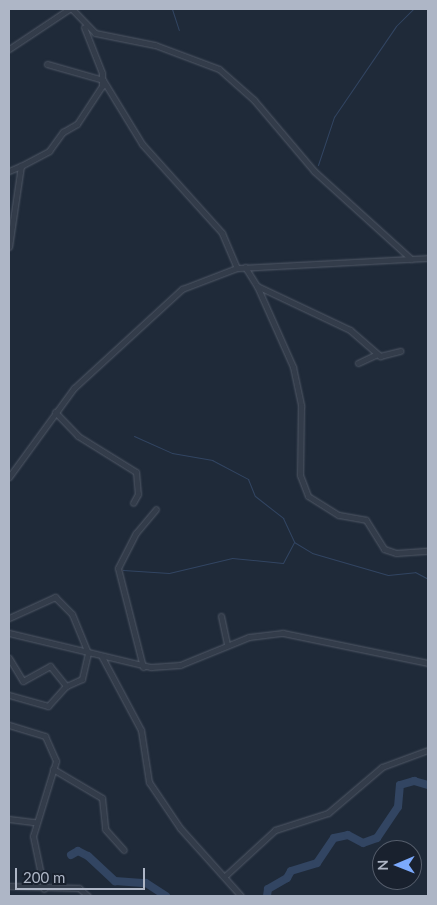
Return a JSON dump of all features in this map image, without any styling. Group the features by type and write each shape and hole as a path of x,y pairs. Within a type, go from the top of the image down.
{"street":[{"path":"9,49 13,50 47,21 71,9 84,26 103,80 142,144 222,233 237,268"},
{"path":"84,26 105,37 155,46 219,69 254,100 314,170 411,258"},
{"path":"47,64 103,80"},
{"path":"9,171 49,151 63,132 77,124 103,80"},
{"path":"9,247 22,166"},
{"path":"9,477 55,412 83,378 176,293 237,268 428,258"},
{"path":"245,268 256,286 293,367 301,406 300,475 308,496 339,515 366,520 384,549 396,554 428,551"},
{"path":"256,286 350,330 377,354"},
{"path":"358,363 377,354 400,351"},
{"path":"55,412 78,436 136,472 138,494 133,503"},
{"path":"143,666 118,568 136,533 156,509"},
{"path":"9,618 55,598 72,614 88,653 82,679 66,686 44,706 9,695"},
{"path":"220,616 226,646"},
{"path":"9,633 143,666 180,665 259,635 295,633 385,658 428,663"},
{"path":"102,657 141,730 149,782 180,828 241,896"},
{"path":"9,658 23,681 50,666 66,686"},
{"path":"9,725 45,736 56,761 35,822 33,841 44,888"},
{"path":"224,876 274,830 328,814 382,767 428,750"},
{"path":"53,768 102,798 106,828 124,850"},
{"path":"9,819 35,822"},
{"path":"9,886 79,888 88,896"}],"waterway":[{"path":"172,9 179,30"},
{"path":"318,165 334,117 396,26 413,9"},
{"path":"134,436 172,453 212,460 248,479 255,496 283,518 294,542 312,553 388,575 415,572 428,579"},
{"path":"123,570 169,573 232,558 283,563 294,542"},
{"path":"267,896 268,889 287,878 291,871 317,863 334,838 348,835 363,843 377,838 398,807 400,785 414,781 428,785"},
{"path":"71,855 78,851 88,856 115,881 146,883 166,896"}]}
